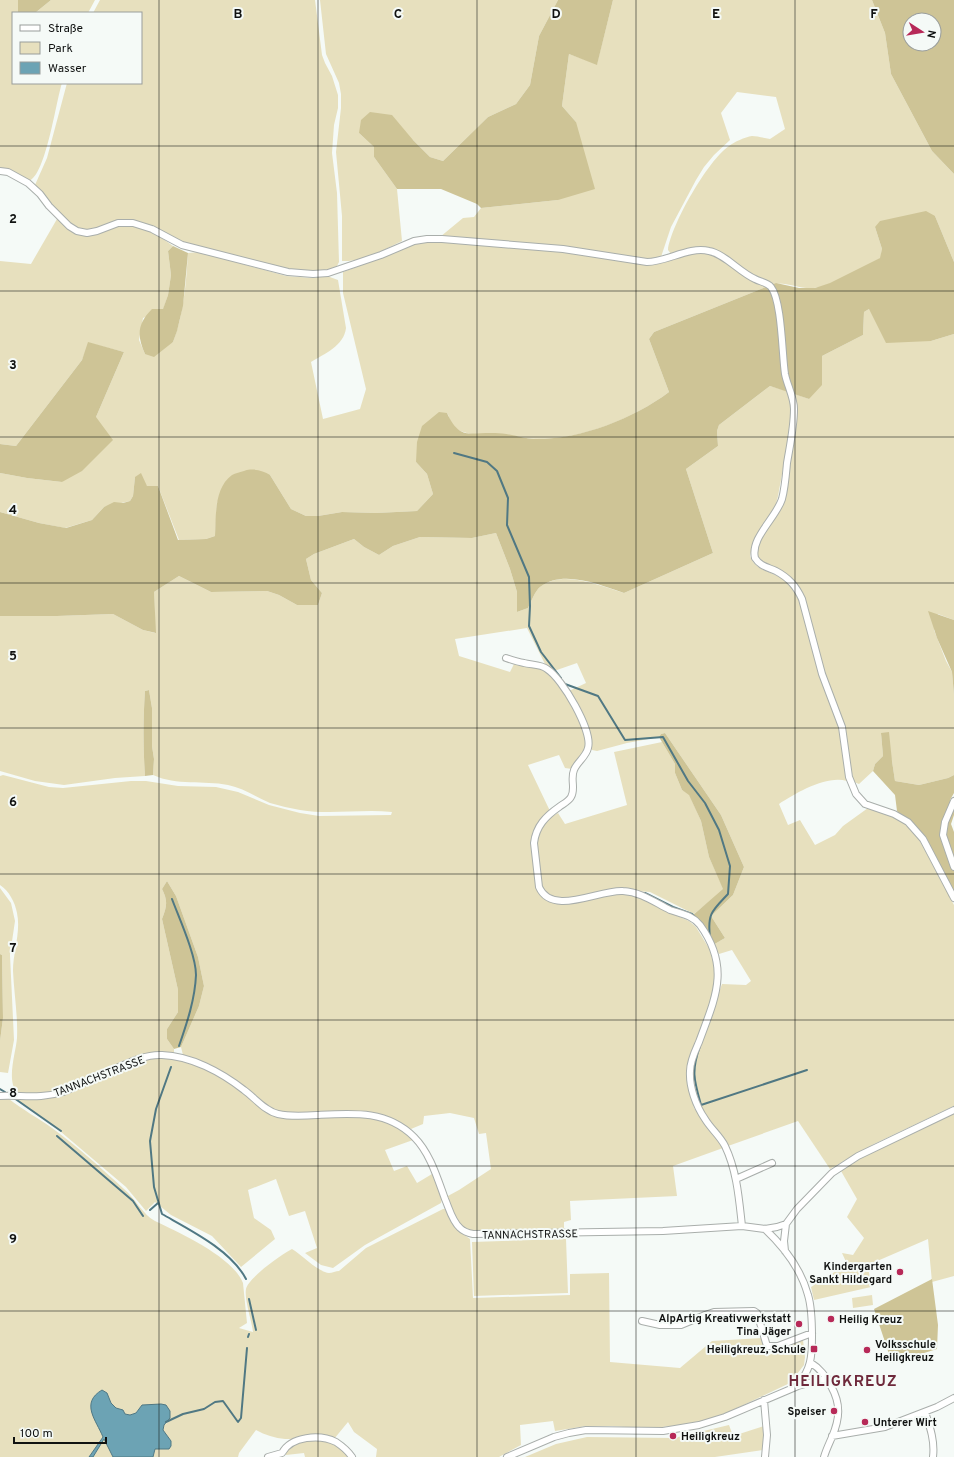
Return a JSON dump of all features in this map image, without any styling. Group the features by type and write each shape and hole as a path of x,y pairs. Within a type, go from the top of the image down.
{"street":[{"path":"0,171 8,172 28,183 69,226 77,231 87,233 118,223 133,223 152,229 182,245 288,272 313,274 328,273 381,255 414,240 442,239 563,249 647,262 656,262 692,251 702,250 717,254 736,269 771,287 775,296 781,323 785,378 794,407 782,497 775,514 756,541 754,554 757,562 765,568 774,571 792,582 802,599 822,674 839,715 849,777 856,794 864,804 894,814 908,822 923,839 954,898"},
{"path":"506,658 547,668 553,674 575,706 588,733 589,739 589,746 586,754 573,772 573,792 570,798 543,821 535,836 534,843 541,893 551,899 559,901 570,901 621,891 636,893 672,910 691,916 699,924 713,950 718,968 718,985 714,1001 692,1058 690,1070 691,1086 696,1102 705,1119 725,1147 736,1179 742,1226"},
{"path":"954,801 945,822 943,835 954,867"},
{"name":"TANNACHSTRASSE","path":"0,1096 40,1097 50,1095 63,1092 139,1059 160,1055 175,1056 190,1060 220,1074 276,1114 300,1116 358,1114 384,1118 397,1123 423,1147 435,1172 453,1218 459,1228 468,1233 663,1231 742,1226 765,1229 786,1224"},
{"path":"785,1251 784,1240 786,1224 797,1209 832,1173 858,1156 954,1110"},
{"path":"736,1179 772,1163"},
{"path":"765,1229 785,1251 804,1281 809,1296 812,1333 811,1363 798,1386"},
{"path":"642,1321 660,1325 681,1325 714,1312 754,1311 757,1313 767,1346 778,1346 812,1333"},
{"path":"811,1363 822,1371 827,1378 836,1396 839,1409 839,1416 824,1457"},
{"path":"507,1457 554,1437 586,1430 663,1431 699,1425 725,1417 798,1386 827,1378"},
{"path":"832,1436 885,1427 937,1407 954,1398"},
{"path":"764,1400 767,1435 765,1457"},
{"path":"925,1412 933,1437 933,1457"},
{"path":"268,1457 282,1453 285,1446 292,1442 312,1438 328,1439 336,1442 352,1457"}],"green space":[{"path":"0,0 18,0 18,12 12,12 12,84 62,84 50,136 35,176 29,181 0,168"},
{"path":"51,0 95,0 89,12 36,12"},
{"path":"100,0 315,0 322,55 332,76 338,95 338,108 334,125 332,153 337,193 339,262 336,268 313,272 288,269 183,243 156,228 135,220 123,219 100,228 87,230 78,228 61,216 35,185 47,158 67,84 142,84 142,12 94,12"},
{"path":"320,0 558,0 539,36 530,85 516,104 488,117 443,161 430,157 413,140 359,133 374,147 374,157 397,189 402,241 373,255 358,260 342,261 342,216 336,152 341,108 341,94 339,83 326,54"},
{"path":"613,0 872,0 885,33 891,74 932,151 954,174 954,262 935,216 875,227 882,249 881,258 839,280 821,287 803,288 786,284 771,285 755,277 710,249 695,248 671,254 668,250 671,239 683,210 701,178 720,153 737,141 752,136 770,139 785,129 776,97 737,92 721,113 730,140 714,155 696,180 671,227 661,257 646,260 564,246 440,237 463,218 474,217 481,208 558,200 576,122 562,106 569,54 597,64"},
{"path":"57,219 68,228 78,234 83,235 96,234 120,225 135,226 155,234 173,246 168,251 171,275 168,295 163,310 143,318 139,340 145,354 173,342 182,309 188,253 200,252 286,276 312,278 327,276 338,280 346,328 342,340 333,349 311,362 323,419 360,409 366,389 343,293 343,272 381,258 415,243 440,241 563,251 646,265 664,263 691,253 708,253 723,261 745,277 766,287 654,332 649,339 669,392 655,402 623,419 588,432 570,436 535,439 508,435 468,433 456,428 452,424 447,413 416,462 427,474 433,494 417,511 376,513 342,512 318,516 306,516 291,509 270,475 217,502 215,536 206,539 179,540 158,486 147,486 135,477 133,496 130,501 104,507 92,520 65,528 39,523 0,512 0,473 62,482 96,417 124,352 89,343 82,360 16,446 0,444 0,261 31,264"},
{"path":"869,309 931,341 954,334 954,620 938,614 934,630 952,672 954,695 954,775 948,778 919,785 895,781 892,761 881,733 883,756 875,764 873,771 859,784 854,782 847,751 845,726 825,674 805,598 800,588 793,580 760,561 757,551 761,538 779,512 785,497 797,413 795,394 809,399 822,356 863,335 864,312"},
{"path":"770,386 787,391 791,408 791,425 776,504 752,547 750,556 757,566 785,580 795,589 797,593 826,694 837,716 840,727 847,781 830,781 812,786 802,790 779,804 788,825 800,820 815,845 835,835 843,826 868,808 892,815 906,823 919,839 954,905 954,1106 874,1144 830,1169 798,1121 728,1146 701,1107 694,1086 693,1074 694,1060 722,984 746,985 751,981 732,950 719,954 713,945 725,938 711,916 733,895 744,867 721,815 665,733 661,734 659,737 597,751 592,750 589,732 569,691 586,683 577,663 554,671 545,664 527,628 455,639 459,656 510,672 514,664 547,670 553,675 566,694 578,717 586,738 585,749 572,769 565,768 559,755 528,765 550,811 538,825 532,842 536,885 540,895 546,900 559,904 621,893 643,897 670,913 689,921 696,927 710,950 716,968 712,1001 687,1070 694,1108 718,1139 723,1148 673,1166 677,1196 570,1201 571,1220 564,1222 564,1229 471,1231 458,1223 452,1213 446,1197 491,1169 486,1133 479,1134 474,1118 450,1113 424,1116 423,1124 411,1129 400,1122 385,1116 358,1111 300,1114 277,1111 264,1104 245,1087 221,1073 183,1055 181,1047 199,1006 204,986 198,957 176,896 167,881 162,889 166,904 162,919 178,990 178,1012 167,1029 167,1039 174,1049 174,1053 159,1053 138,1057 50,1094 23,1095 17,1092 12,1081 12,1066 17,1038 13,971 18,920 13,901 6,890 0,885 0,776 3,775 49,787 63,788 131,781 146,781 178,786 216,787 238,792 269,805 319,816 391,815 392,812 323,812 300,810 270,803 234,786 181,782 153,775 154,759 152,746 152,708 149,690 145,691 144,702 145,776 115,778 64,785 35,781 0,771 0,616 113,614 143,630 155,633 154,592 179,576 211,592 267,591 279,595 297,605 318,605 322,593 311,580 306,559 314,554 354,539 364,547 379,555 393,546 420,537 472,538 496,533 517,592 517,612 528,608 540,587 559,579 570,579 593,583 624,593 713,553 686,469 718,446 717,431 719,425"},
{"path":"662,742 675,764 675,773 682,790 689,794 701,821 709,857 724,890 694,914 650,892 636,891 569,899 551,897 540,886 536,843 540,828 552,815 553,816 558,813 565,824 627,805 614,752"},
{"path":"0,888 11,903 15,921 10,955 14,1040 8,1073 0,1072 0,1041 3,1018 2,955 0,954"},
{"path":"160,1057 172,1058 190,1063 219,1076 242,1091 269,1113 358,1116 383,1120 396,1125 413,1140 385,1150 394,1171 407,1166 417,1183 432,1174 442,1199 441,1203 365,1245 333,1268 321,1265 305,1253 317,1248 305,1211 289,1216 276,1179 248,1190 254,1218 271,1230 275,1239 241,1267 212,1236 171,1215 155,1202 146,1211 126,1187 54,1126 15,1099 15,1097 40,1098 139,1061"},
{"path":"0,1098 9,1099 71,1142 128,1193 143,1211 155,1221 205,1247 229,1264 243,1283 247,1323 239,1328 253,1332 246,1299 246,1289 248,1284 266,1267 292,1249 320,1270 329,1273 339,1271 366,1248 443,1209 446,1209 455,1226 470,1239 473,1298 570,1295 570,1274 609,1273 610,1362 680,1368 712,1341 762,1338 767,1356 803,1340 805,1357 804,1365 790,1383 716,1418 662,1427 639,1428 586,1426 555,1431 553,1421 520,1425 521,1445 499,1457 376,1457 377,1449 354,1432 348,1422 334,1439 328,1436 316,1435 285,1439 270,1436 256,1430 239,1453 238,1457 153,1457 155,1449 169,1449 171,1441 163,1430 164,1425 168,1422 161,1404 144,1406 136,1413 130,1415 125,1414 123,1410 116,1408 111,1403 107,1393 102,1390 95,1395 91,1406 94,1418 103,1437 89,1457 0,1457"},
{"path":"954,1113 954,1276 932,1282 928,1239 868,1265 871,1287 814,1300 811,1287 847,1264 842,1253 853,1255 864,1238 847,1217 857,1199 841,1171 860,1158"},
{"path":"566,1239 568,1293 474,1296 472,1242"},
{"path":"872,1295 873,1305 853,1308 852,1298"},
{"path":"729,1425 733,1436 764,1426 763,1450 715,1457 525,1457 556,1444 587,1437 674,1438"},
{"path":"104,1439 113,1457 93,1457"},
{"path":"313,1440 329,1442 341,1449 350,1457 305,1457 304,1453 286,1455 286,1449 301,1442"}],"shaded area":[{"path":"18,0 51,0 36,12 18,12"},
{"path":"558,0 613,0 597,65 569,54 562,106 576,122 595,189 558,200 481,208 477,204 441,189 397,189 374,157 374,147 359,133 361,120 370,112 392,115 413,140 430,157 443,161 488,117 516,104 530,85 539,36"},
{"path":"872,0 954,0 954,174 932,151 891,74 885,33"},
{"path":"926,211 935,216 954,262 954,334 931,341 886,343 869,309 864,312 863,335 822,356 822,385 809,399 770,386 719,425 717,431 718,446 686,469 713,553 624,593 582,580 559,579 540,587 528,608 517,612 517,592 496,533 472,538 420,537 393,546 379,555 364,547 354,539 314,554 306,559 311,580 322,593 318,605 297,605 279,595 267,591 211,592 179,576 154,592 156,633 143,630 113,614 0,616 0,512 39,523 66,528 92,520 104,507 114,502 123,503 130,501 133,496 135,477 141,473 147,486 158,486 178,540 206,539 215,536 217,503 222,487 232,475 247,470 257,470 270,475 291,509 306,516 318,516 342,512 376,513 417,511 433,494 427,474 416,462 417,442 422,426 439,412 447,413 456,428 466,433 500,433 534,439 569,436 587,432 622,419 655,402 669,392 649,339 654,332 776,283 799,288 815,288 830,283 880,258 882,249 875,227 880,221"},
{"path":"173,246 188,253 183,306 173,342 154,357 145,354 142,348 140,330 143,320 152,309 163,309 168,295 171,275 168,251"},
{"path":"88,342 124,352 96,417 113,440 82,471 62,482 0,473 0,444 16,446 82,360"},
{"path":"928,611 954,620 954,695 952,672 937,638"},
{"path":"149,690 152,708 152,746 154,759 153,775 145,776 144,702 145,691"},
{"path":"889,732 895,781 919,785 948,778 954,775 954,793 950,800 954,805 954,815 951,824 954,832 954,896 949,897 931,859 919,839 897,811 895,795 873,771 875,764 883,756 881,733"},
{"path":"665,733 721,815 744,867 733,895 711,916 725,938 713,945 692,916 723,889 709,857 701,821 689,795 682,790 675,773 675,764 659,737 661,734"},
{"path":"167,881 176,896 198,957 204,986 199,1006 181,1047 174,1049 167,1039 167,1029 178,1012 178,990 162,919 166,904 162,889"},
{"path":"0,954 2,955 3,1018 0,1041"},
{"path":"932,1279 938,1325 937,1349 892,1363 874,1309"}],"water":[{"path":"102,1390 107,1393 111,1403 116,1408 123,1410 125,1414 130,1415 136,1413 142,1405 166,1405 170,1411 170,1418 164,1425 163,1430 171,1441 171,1446 169,1449 155,1449 153,1457 113,1457 104,1439 93,1457 89,1457 103,1437 94,1418 91,1406 95,1395"}],"waterway":[{"path":"454,453 487,462 497,471 508,498 507,525 529,577 529,626 541,652 561,678"},
{"path":"563,682 598,696 625,740 663,737 688,781 705,803 719,830 730,866 728,894 712,912 709,922 710,937"},
{"path":"645,893 673,907 692,914 703,925"},
{"path":"172,899 190,947 196,975 188,1020 179,1046"},
{"path":"700,1046 695,1062 694,1076 701,1105 807,1070"},
{"path":"171,1067 156,1109 150,1141 154,1187 162,1214 197,1234 220,1250 239,1269 246,1279"},
{"path":"0,1089 5,1092"},
{"path":"14,1098 61,1131"},
{"path":"57,1136 133,1201 143,1216"},
{"path":"150,1210 158,1203"},
{"path":"249,1299 256,1330"},
{"path":"166,1422 183,1414 204,1409 215,1402 223,1401 238,1422 241,1418 247,1348"}],"place":[{"name":"Kindergarten Sankt Hildegard","path":"900,1272"},
{"name":"Heilig Kreuz","path":"831,1319"},
{"name":"AlpArtig Kreativwerkstatt Tina Jäger","path":"799,1324"},
{"name":"Heiligkreuz, Schule","path":"814,1349"},
{"name":"Volksschule Heiligkreuz","path":"867,1350"},
{"name":"Speiser","path":"834,1411"},
{"name":"Unterer Wirt","path":"865,1422"},
{"name":"Heiligkreuz","path":"673,1436"}],"district":[{"name":"HEILIGKREUZ","path":"843,1381"}]}
